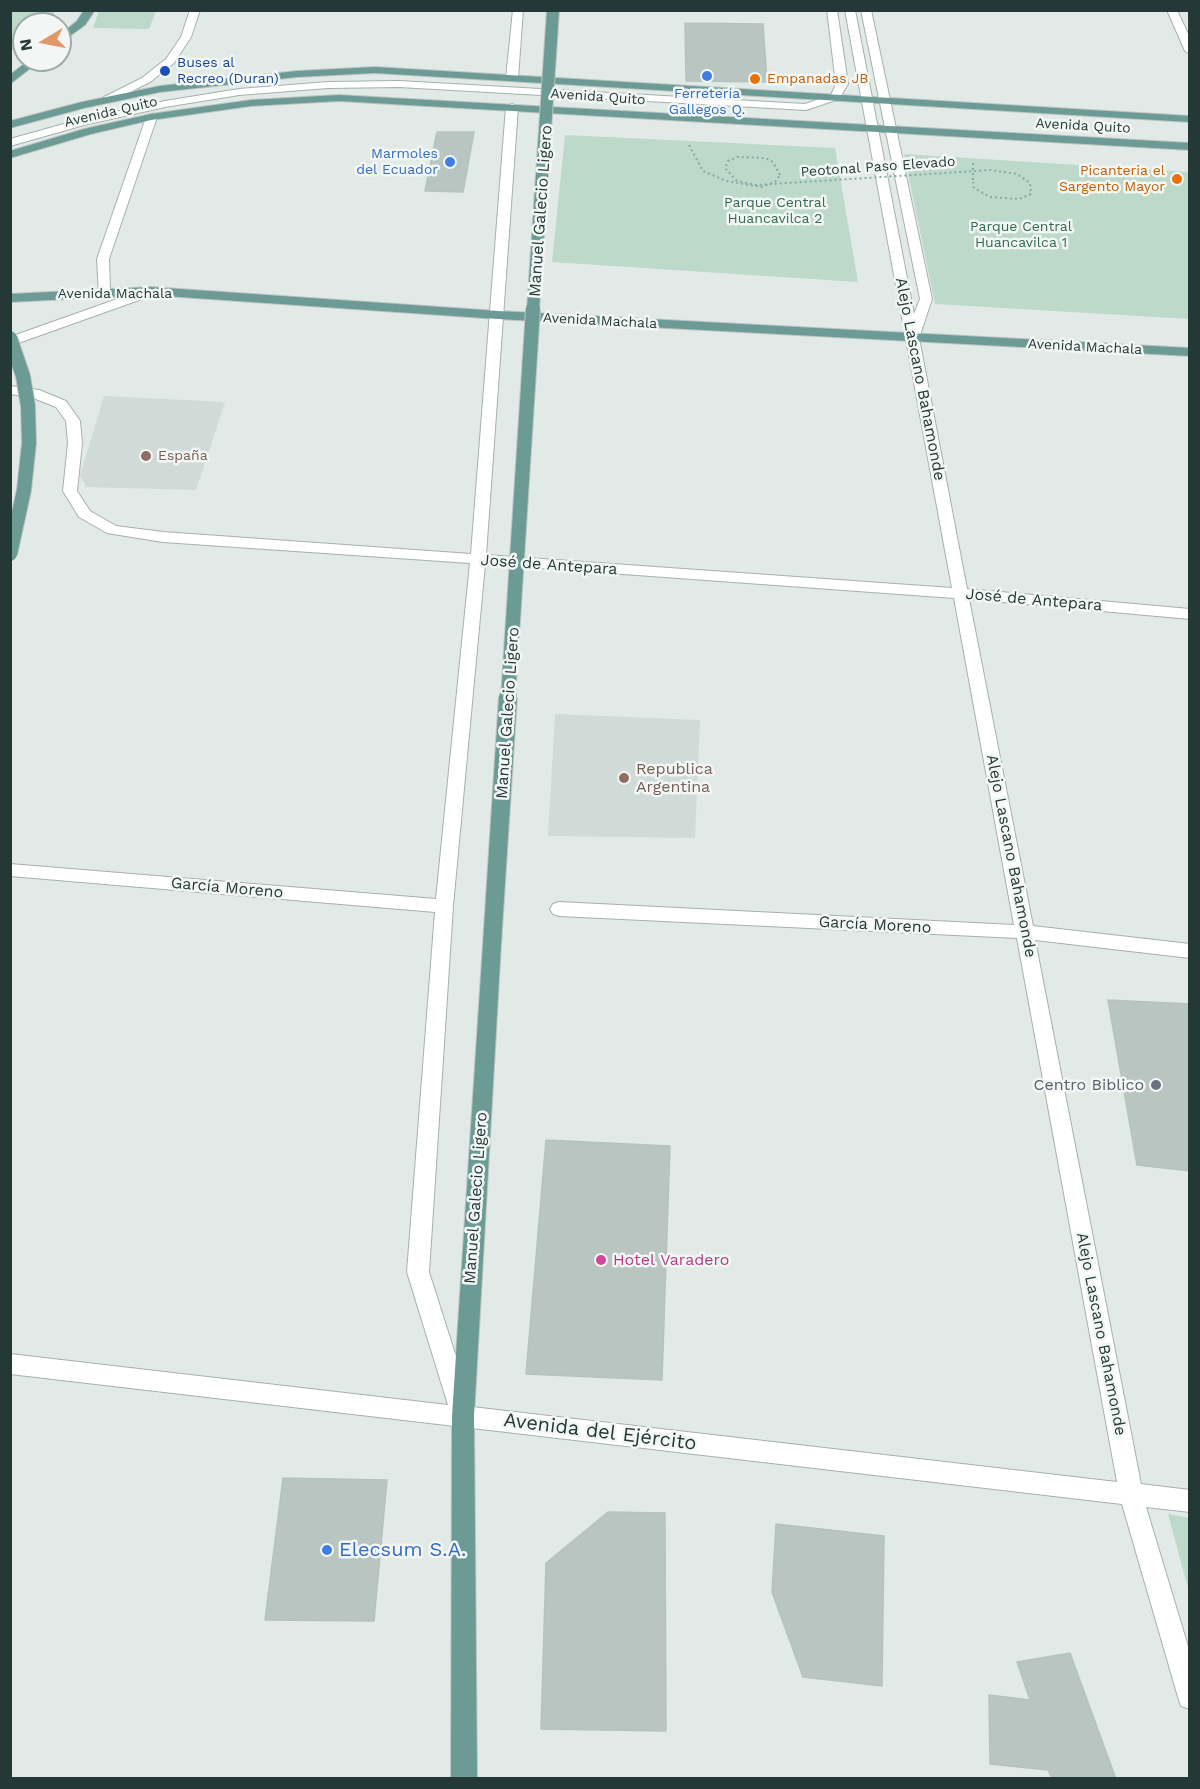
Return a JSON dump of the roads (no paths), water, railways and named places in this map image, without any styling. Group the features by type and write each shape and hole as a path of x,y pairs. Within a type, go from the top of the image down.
{"main road":[{"path":"72,30 81,23 90,10"},
{"name":"Manuel Galecio Ligero","path":"464,1779 463,1416 553,10"},
{"name":"Avenida Quito","path":"10,126 108,99 259,77 339,71 395,71 1190,118"},
{"name":"Avenida Quito","path":"10,155 88,131 151,117 251,103 339,98 1190,147"},
{"name":"Avenida Machala","path":"10,298 151,291 498,315 913,339 1190,352"},
{"path":"10,340 24,386 29,443 24,490 10,554"}],"street":[{"path":"108,99 146,80 170,62 186,37 195,10"},
{"path":"512,78 518,10"},
{"path":"10,143 82,122 165,104 239,92 328,85 399,84 792,108 821,104 835,97 842,84 832,10"},
{"name":"Alejo Lascano Bahamonde","path":"850,10 1131,1494 1190,1697"},
{"path":"866,10 926,299 913,339"},
{"path":"1172,10 1190,51"},
{"name":"Manuel Galecio Ligero","path":"463,1416 418,1272 444,906 478,560 512,107"},
{"path":"104,292 103,259 151,117"},
{"path":"10,340 151,291"},
{"name":"José de Antepara","path":"10,390 34,393 61,404 73,421 75,443 70,491 84,514 112,530 163,537 961,593 1190,614"},
{"name":"García Moreno","path":"10,870 444,906"},
{"name":"García Moreno","path":"559,909 1026,932 1190,951"},
{"name":"Avenida del Ejército","path":"10,1364 1190,1501"}],"place":[{"name":"Buses al Recreo (Duran)","path":"165,71"},
{"name":"Ferretería Gallegos Q.","path":"707,76"},
{"name":"Empanadas JB","path":"755,79"},
{"name":"Marmoles del Ecuador","path":"450,162"},
{"name":"Picanteria el Sargento Mayor","path":"1177,179"},
{"name":"España","path":"146,456"},
{"name":"Republica Argentina","path":"624,778"},
{"name":"Centro Biblico","path":"1156,1085"},
{"name":"Hotel Varadero","path":"601,1260"},
{"name":"Elecsum S.A.","path":"327,1550"}],"park label":[{"name":"Parque Central Huancavilca 2","path":"775,212"},
{"name":"Parque Central Huancavilca 1","path":"1021,236"}]}
